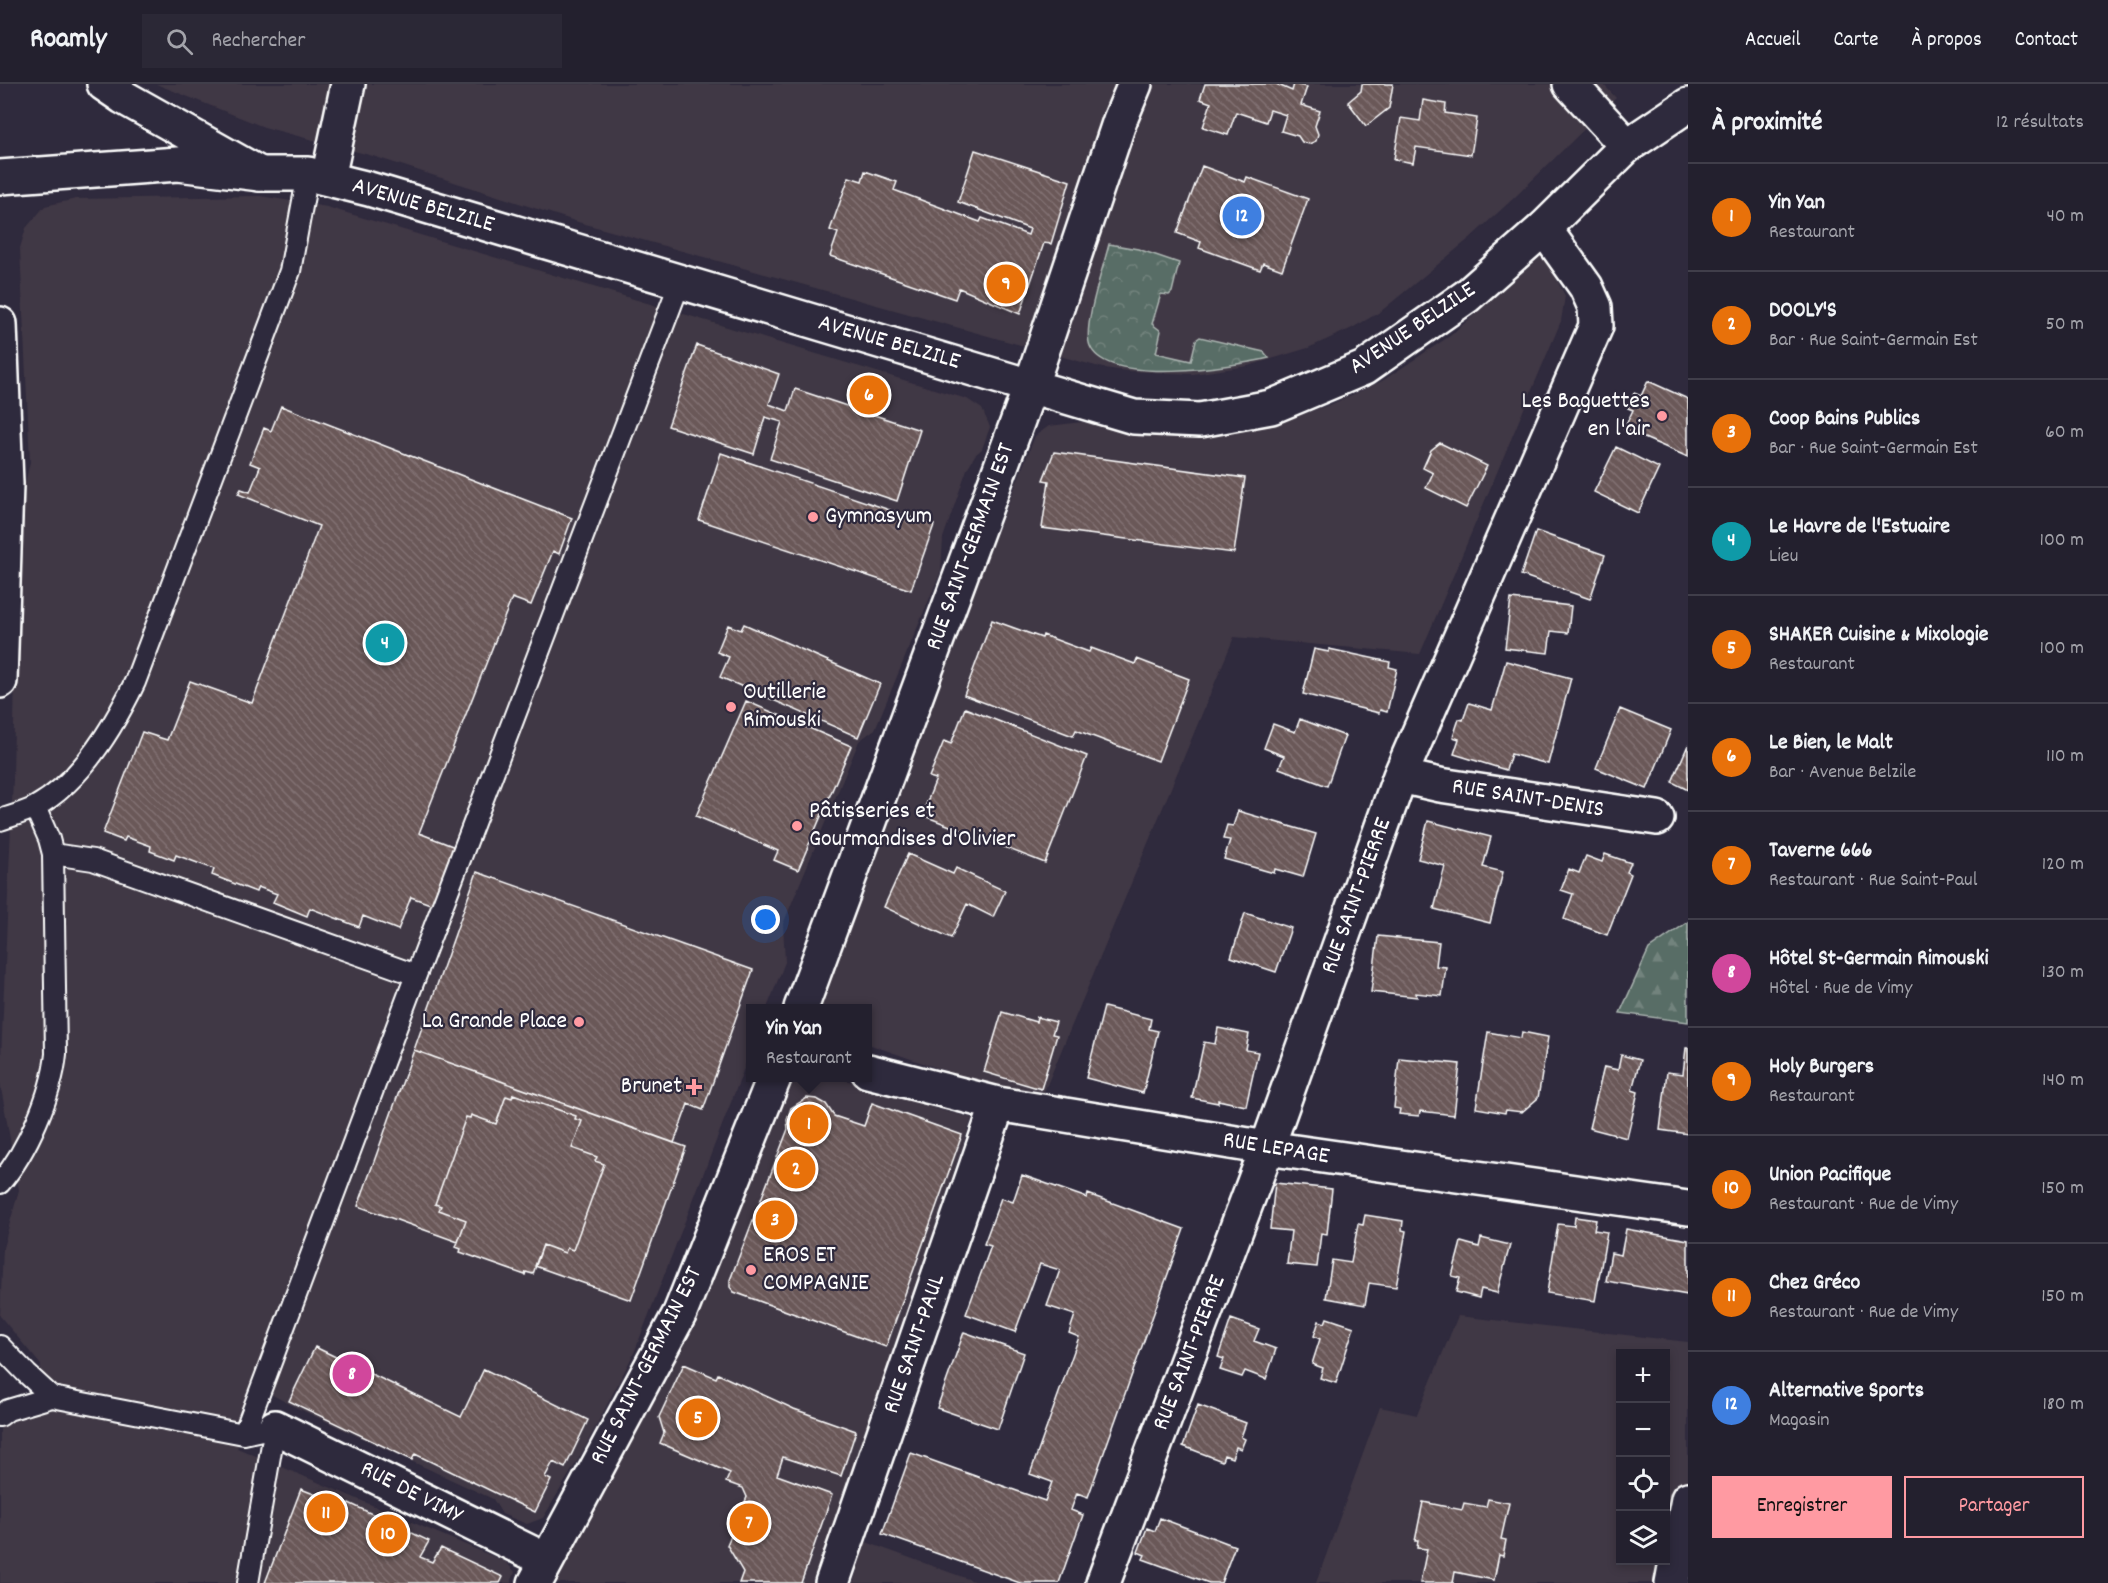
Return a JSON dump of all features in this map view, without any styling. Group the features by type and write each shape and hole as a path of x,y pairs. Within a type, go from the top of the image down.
{"street":[{"path":"104,84 123,98 260,174"},
{"path":"318,176 348,84"},
{"name":"RUE SAINT-GERMAIN EST","path":"802,1004 1031,385 1120,120 1135,84"},
{"path":"1570,84 1627,146"},
{"name":"AVENUE BELZILE","path":"0,177 178,164 260,174 318,176 1134,417 1200,420 1271,407 1364,368 1467,296 1544,228 1627,146 1688,105"},
{"name":"RUE SAINT-PIERRE","path":"1103,1583 1267,1148 1400,776 1596,326 1595,308 1586,287 1544,228"},
{"path":"0,324 6,484 0,681"},
{"name":"RUE SAINT-DENIS","path":"1400,776 1440,785 1657,818"},
{"name":"RUE LEPAGE","path":"872,1072 998,1104 1267,1148 1688,1208"},
{"name":"RUE SAINT-GERMAIN EST","path":"540,1571 680,1313 772,1082"},
{"name":"RUE SAINT-PAUL","path":"832,1583 998,1104"},
{"name":"RUE DE VIMY","path":"259,1431 540,1571"},
{"path":"1672,1583 1688,1500"}],"lane":[{"path":"0,820 35,807 70,780 97,750 117,721 135,682 290,271 318,176"},
{"path":"248,1583 259,1431 416,975 680,282"},
{"path":"0,1183 18,1160 51,1085 56,1054 52,854 49,839 35,807"},
{"path":"52,854 93,860 416,975"},
{"path":"0,1346 52,1397"},
{"path":"0,1416 8,1410 52,1397 259,1431"}],"shaded area":[{"path":"156,84 1603,84 1616,98 1470,238 1380,312 1308,348 1248,366 1193,374 1103,368 578,222 373,156 264,127"},
{"path":"260,196 327,207 967,399 982,409 990,427 982,449 975,455 967,469 943,538 941,571 875,729 859,741 783,924 785,962 769,1004 746,1004 746,1063 634,1353 582,1453 543,1518 527,1524 502,1514 493,1499 267,1392 237,1448 506,1562 515,1572 511,1583 0,1583 0,1429 13,1415 35,1412 41,1365 0,1316 3,1248 19,1190 0,1082 13,779 18,514 30,462 20,248 26,228 45,206 76,199"},
{"path":"1544,254 1565,296 1561,321 1420,654 1234,637 1044,1092 983,1084 872,1045 872,1004 812,1004 1035,436 1049,426 1082,422 1129,430 1207,434 1276,423 1332,404 1382,381 1450,336"},
{"path":"790,1082 852,1082 972,1118 816,1583 553,1583 568,1550 616,1467 681,1337"},
{"path":"1458,1316 1688,1342 1688,1583 1316,1583 1380,1407 1417,1415"},
{"path":"866,1542 979,1583 853,1583"}],"green space":[{"path":"1109,244 1138,249 1179,263 1172,292 1169,295 1161,294 1152,324 1161,331 1156,353 1191,361 1196,340 1200,337 1264,352 1269,358 1202,369 1173,370 1145,370 1120,366 1101,359 1090,346 1088,337 1091,311"},
{"path":"1688,922 1688,1022 1620,1013 1649,949"}],"building":[{"path":"1205,84 1276,84 1292,91 1294,84 1307,87 1301,105 1320,111 1315,126 1318,134 1316,141 1309,144 1302,142 1298,136 1281,131 1286,115 1270,110 1266,122 1236,112 1228,135 1203,127 1211,103 1200,99"},
{"path":"1362,84 1393,84 1389,108 1366,126 1348,102 1361,91"},
{"path":"1423,100 1446,104 1445,113 1477,118 1471,155 1416,147 1413,163 1394,159 1401,118 1420,121"},
{"path":"975,150 1070,181 1051,244 1044,243 1020,314 959,288 955,299 830,256 838,233 830,230 849,177 862,181 865,171 897,182 894,190 980,222 982,218 1028,235 1030,229 958,202"},
{"path":"1202,166 1245,182 1247,177 1308,199 1282,270 1263,263 1260,270 1199,248 1201,242 1177,233"},
{"path":"697,345 779,374 769,404 788,411 795,389 920,430 897,501 770,459 782,422 765,417 754,454 668,426"},
{"path":"1648,381 1688,399 1688,457 1624,429 1633,410 1628,408 1634,393 1641,396"},
{"path":"281,406 572,518 559,554 553,551 531,605 512,598 419,833 455,847 433,905 411,897 398,930 363,916 359,927 310,908 307,916 273,902 277,894 258,887 256,892 212,875 214,869 176,855 174,860 150,851 151,846 126,837 124,841 103,833 142,732 167,740 190,681 252,703 319,526 238,494 241,489 250,492 260,467 250,463 264,428 271,431"},
{"path":"1440,443 1487,466 1466,508 1426,488 1433,473 1423,468 1431,450"},
{"path":"1616,447 1659,468 1638,513 1594,492"},
{"path":"1054,452 1245,478 1234,553 1042,528 1049,481 1043,480"},
{"path":"721,453 934,525 911,590 699,520"},
{"path":"1536,531 1605,555 1590,599 1521,575"},
{"path":"1511,599 1571,606 1568,633 1551,631 1548,653 1505,648"},
{"path":"992,620 1089,652 1091,648 1135,664 1137,659 1189,679 1158,761 1076,730 1073,736 964,695"},
{"path":"744,624 880,684 858,737 720,677 729,657 717,652 728,625 741,630"},
{"path":"1314,649 1329,652 1329,649 1390,662 1389,667 1397,669 1387,712 1380,710 1379,713 1303,694"},
{"path":"1506,661 1571,678 1548,764 1511,754 1506,770 1454,754 1459,739 1453,737 1459,719 1463,720 1469,703 1492,710"},
{"path":"746,701 851,746 798,870 774,860 778,851 696,816"},
{"path":"965,708 1087,756 1045,863 922,815 936,779 929,777 944,741 951,744"},
{"path":"1620,709 1671,730 1647,789 1596,768"},
{"path":"1300,719 1345,736 1327,786 1279,768 1284,756 1264,748 1273,724 1295,732"},
{"path":"1688,745 1688,790 1672,782"},
{"path":"1238,811 1316,834 1303,877 1275,869 1274,873 1224,859 1230,840 1223,839 1227,825 1233,826"},
{"path":"1428,821 1491,837 1483,867 1503,872 1490,923 1434,909 1445,866 1418,859"},
{"path":"908,854 953,874 956,868 1005,891 993,917 967,904 951,938 884,907"},
{"path":"1605,854 1631,863 1627,872 1631,874 1607,935 1564,919 1573,894 1561,890 1569,869 1579,873 1586,856 1602,862"},
{"name":"La Grande Place","path":"477,872 753,970 703,1110 688,1104 674,1143 414,1050"},
{"path":"1245,913 1291,928 1276,972 1231,957"},
{"path":"1378,936 1439,942 1436,966 1446,967 1442,996 1416,993 1417,997 1371,992"},
{"path":"1104,1007 1151,1019 1149,1029 1158,1031 1143,1093 1086,1078"},
{"path":"1002,1012 1036,1022 1037,1017 1056,1022 1052,1034 1057,1035 1041,1089 984,1072"},
{"path":"1218,1028 1249,1034 1246,1050 1258,1052 1246,1106 1218,1100 1218,1103 1192,1098 1204,1042 1215,1044"},
{"path":"1488,1032 1521,1038 1522,1032 1548,1037 1538,1098 1522,1112 1506,1110 1505,1113 1476,1108"},
{"path":"1686,1048 1688,1048 1688,1134 1660,1130 1667,1072 1683,1074"},
{"name":"La Grande Place","path":"414,1050 686,1147 631,1300 535,1266 543,1245 565,1253 567,1248 573,1250 604,1164 595,1161 597,1157 572,1148 582,1121 575,1119 576,1116 513,1094 512,1098 506,1096 496,1124 471,1115 470,1118 466,1117 435,1204 441,1206 439,1210 466,1220 458,1242 358,1206"},
{"path":"1621,1055 1640,1060 1632,1090 1638,1092 1627,1138 1589,1128 1604,1067 1618,1070"},
{"path":"1399,1058 1460,1064 1454,1115 1420,1111 1419,1116 1399,1114 1400,1109 1394,1108"},
{"path":"513,1094 576,1116 575,1119 582,1121 572,1148 597,1157 595,1161 604,1164 573,1250 567,1248 565,1253 543,1245 533,1274 526,1272 525,1275 460,1252 461,1249 456,1247 466,1220 439,1210 441,1206 435,1204 466,1117 470,1118 471,1115 496,1124 506,1096 512,1098"},
{"path":"807,1098 817,1099 826,1104 834,1116 864,1126 872,1103 962,1135 886,1347 734,1292 730,1287 730,1280 788,1129 787,1119 791,1108"},
{"path":"1022,1175 1087,1198 1088,1194 1184,1229 1088,1497 1077,1493 1071,1510 1083,1515 1059,1583 1020,1583 882,1534 911,1453 1045,1501 1052,1482 1030,1474 1079,1337 1069,1333 1075,1315 1047,1306 1060,1270 1040,1264 1015,1332 966,1314 991,1246 984,1244 1001,1198 1013,1202"},
{"path":"1275,1183 1332,1189 1327,1234 1321,1233 1317,1267 1287,1264 1291,1231 1270,1229"},
{"path":"1365,1215 1403,1221 1402,1230 1406,1231 1396,1287 1369,1283 1365,1305 1326,1298 1332,1260 1351,1263 1358,1224 1363,1225"},
{"path":"1575,1217 1596,1220 1594,1230 1607,1232 1595,1301 1547,1293 1558,1224 1574,1226"},
{"path":"1626,1229 1688,1240 1688,1295 1606,1281 1611,1253 1621,1255"},
{"path":"1481,1238 1510,1245 1497,1293 1481,1289 1479,1298 1456,1292 1460,1278 1452,1276 1461,1242 1479,1247"},
{"path":"1327,1318 1354,1327 1336,1383 1320,1378 1323,1368 1312,1364 1320,1339 1314,1336 1319,1321 1325,1323"},
{"path":"1231,1319 1259,1329 1254,1341 1276,1349 1266,1379 1245,1371 1242,1377 1220,1370 1224,1359 1218,1357"},
{"path":"964,1332 1024,1353 998,1429 937,1408"},
{"path":"315,1347 461,1417 484,1369 588,1420 565,1468 553,1462 545,1477 551,1480 535,1512 415,1454 412,1460 289,1401"},
{"path":"684,1364 716,1378 718,1374 794,1409 856,1431 841,1476 783,1457 777,1475 832,1495 801,1583 739,1583 743,1572 727,1545 747,1497 743,1488 726,1482 730,1473 660,1443 664,1433 659,1417"},
{"path":"1198,1405 1246,1423 1241,1437 1245,1439 1241,1449 1236,1447 1232,1458 1224,1455 1222,1461 1183,1446"},
{"path":"301,1489 347,1507 349,1503 429,1541 420,1557 432,1562 441,1548 503,1577 500,1583 265,1583"},
{"path":"1488,1499 1509,1503 1501,1539 1506,1540 1503,1556 1499,1555 1494,1580 1455,1572 1453,1583 1420,1583 1427,1549 1417,1548 1418,1541 1415,1541 1423,1502 1462,1510 1464,1503 1486,1507"},
{"path":"1160,1518 1235,1546 1221,1583 1209,1583 1143,1559 1145,1555 1138,1552 1147,1528 1155,1531"}],"place":[{"name":"Alternative Sports","path":"1242,216"},
{"name":"Holy Burgers","path":"1006,284"},
{"name":"Le Bien, le Malt","path":"869,395"},
{"name":"Les Baguettes en l'air","path":"1662,416"},
{"name":"Gymnasyum","path":"813,517"},
{"name":"Le Havre de l'Estuaire","path":"385,643"},
{"name":"Outillerie Rimouski","path":"731,707"},
{"name":"Pâtisseries et Gourmandises d'Olivier","path":"797,826"},
{"name":"La Grande Place","path":"579,1022"},
{"name":"Brunet","path":"694,1087"},
{"name":"Yin Yan","path":"809,1124"},
{"name":"DOOLY'S","path":"796,1169"},
{"name":"Coop Bains Publics","path":"775,1220"},
{"name":"EROS ET COMPAGNIE","path":"751,1270"},
{"name":"Hôtel St-Germain Rimouski","path":"352,1374"},
{"name":"SHAKER Cuisine & Mixologie","path":"698,1418"},
{"name":"Chez Gréco","path":"326,1513"},
{"name":"Taverne 666","path":"749,1523"},
{"name":"Union Pacifique","path":"388,1534"}]}
